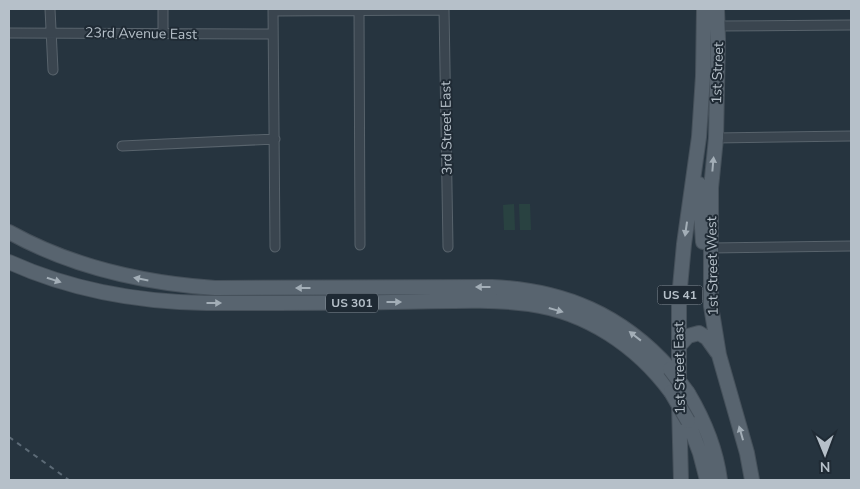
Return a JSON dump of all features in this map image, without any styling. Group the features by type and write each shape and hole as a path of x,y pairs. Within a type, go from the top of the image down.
{"main road":[{"name":"1st Street","path":"699,137 704,76 706,9"},
{"path":"706,9 710,22 708,127 711,134 716,138 704,144 696,161 699,176 703,240 706,246 711,248"},
{"name":"1st Street","path":"716,138 717,9"},
{"name":"1st Street East","path":"680,480 679,298 682,258 699,137"},
{"name":"1st Street West","path":"716,138 711,188 711,306 719,355 747,453 752,480"},
{"name":"US 301","path":"9,232 60,256 100,269 178,285 215,288 492,287 543,292 580,304 614,321 644,343 670,369 688,393 702,419 710,438 720,480"},
{"name":"US 301","path":"9,262 52,280 125,297 161,302 492,302 542,306 578,318 616,338 650,366 671,392 688,421 700,453 707,480"},
{"path":"679,346 688,336 699,333 707,338 719,355"}],"street":[{"path":"50,9 53,70"},
{"path":"163,9 163,33"},
{"path":"276,247 273,10 444,9"},
{"name":"3rd Street East","path":"444,9 448,247"},
{"path":"359,10 360,245"},
{"path":"718,26 851,25"},
{"name":"23rd Avenue East","path":"9,33 273,34"},
{"path":"716,138 851,136"},
{"path":"122,146 275,139"},
{"path":"711,248 851,246"}],"green space":[{"path":"514,204 515,230 504,230 503,205"},
{"path":"519,204 530,204 531,230 520,230"}],"railway":[{"path":"9,437 69,480"}]}
